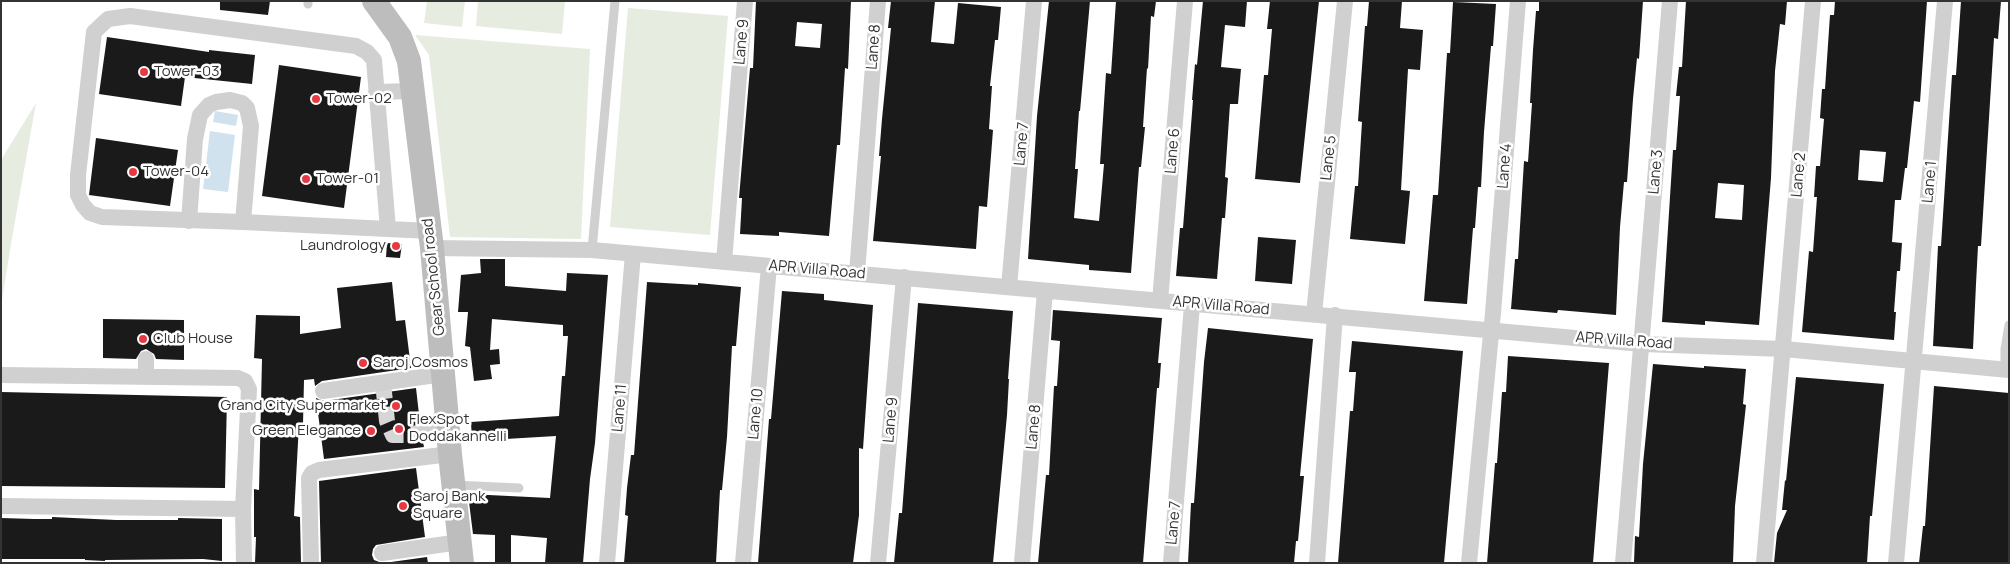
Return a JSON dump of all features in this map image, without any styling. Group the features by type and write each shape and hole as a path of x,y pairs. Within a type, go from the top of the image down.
{"main road":[{"name":"Gear School road","path":"374,1 400,37 409,61 431,239 450,454 461,552"}],"street":[{"name":"Lane 9","path":"724,262 745,1"},
{"name":"Lane 8","path":"857,273 878,1"},
{"name":"Lane 7","path":"1009,287 1034,1"},
{"name":"Lane 6","path":"1160,301 1185,1"},
{"name":"Lane 5","path":"1314,314 1345,1"},
{"name":"Lane 4","path":"1492,330 1518,1"},
{"name":"Lane 3","path":"1642,344 1670,1"},
{"name":"Lane 2","path":"1784,349 1814,1"},
{"name":"Lane 1","path":"1914,362 1946,1"},
{"name":"APR Villa Road","path":"388,229 374,60 367,52 356,46 130,16 108,18 94,32 78,175 78,195 90,213 102,217 388,229 431,239 592,250 904,277 1642,344 1784,349 2007,370"},
{"path":"376,92 412,91"},
{"path":"189,221 198,121 204,109 209,105 230,100 242,103 247,108 251,126 243,222"},
{"name":"Lane 11","path":"606,563 633,254"},
{"name":"Lane 10","path":"743,563 769,266"},
{"name":"Lane 9","path":"878,563 904,277"},
{"name":"Lane 8","path":"1022,563 1045,291"},
{"name":"Lane 7","path":"1171,563 1192,304"},
{"path":"1317,563 1335,315"},
{"path":"1469,563 1492,330"},
{"path":"1623,563 1642,344"},
{"path":"1764,563 1784,349"},
{"path":"146,359 146,377"},
{"path":"1896,563 1914,362"},
{"path":"323,391 443,374"},
{"path":"1,375 238,378 245,381 248,389 243,509 244,563"},
{"path":"424,432 448,428"},
{"path":"311,563 309,478 312,473 319,470 450,454"},
{"path":"1,506 243,509"},
{"path":"382,553 461,552"}],"lane":[{"path":"592,250 615,1"},
{"path":"2007,370 2005,349 2008,331"},
{"path":"453,485 519,488"}],"shaded area":[{"path":"427,1 465,1 462,27 424,23"},
{"path":"478,1 565,1 562,34 476,26"},
{"path":"628,8 728,16 710,235 610,227"},
{"path":"415,35 590,49 581,239 450,237 429,55"},
{"path":"36,103 12,238 1,306 1,160"}],"water":[{"path":"215,111 238,115 236,126 213,122"},
{"path":"210,131 235,135 228,192 203,189"}],"building":[{"path":"220,1 270,1 268,15 220,10"},
{"path":"756,1 851,1 848,69 845,68 840,145 837,145 829,236 779,232 779,236 740,234 742,198 739,198 750,68 753,68","holes":["797,22 822,24 820,48 795,46"]},
{"path":"891,1 935,1 931,42 954,44 958,3 1001,7 998,40 995,40 990,86 992,86 989,129 993,130 987,207 979,206 976,249 873,241 891,28 888,28"},
{"path":"1049,1 1090,1 1079,111 1075,169 1078,169 1074,218 1099,221 1104,164 1100,164 1106,73 1111,74 1116,1 1156,1 1154,17 1151,16 1143,127 1145,127 1141,167 1139,167 1131,273 1089,270 1089,265 1028,259 1037,116"},
{"path":"1203,1 1247,1 1245,27 1225,25 1221,67 1241,69 1238,104 1230,104 1225,177 1228,178 1225,218 1222,218 1217,279 1176,276 1180,228 1183,228 1195,64 1197,65"},
{"path":"1270,1 1319,1 1300,183 1255,179 1264,75 1268,75 1272,29 1267,29"},
{"path":"1369,1 1402,1 1400,28 1423,30 1420,70 1408,69 1401,190 1410,191 1405,244 1350,239 1355,186 1358,186 1362,122 1358,121 1365,26 1367,26"},
{"path":"1539,1 1643,1 1627,182 1624,182 1620,227 1616,315 1558,310 1557,313 1511,309 1515,259 1518,259 1524,161 1528,162 1533,50 1536,11 1539,11"},
{"path":"1686,1 1787,1 1785,25 1780,24 1775,71 1771,178 1759,325 1705,321 1705,325 1662,322 1673,150 1676,150 1680,96 1676,96 1679,67 1682,67","holes":["1718,183 1744,185 1742,220 1715,218"]},
{"path":"1835,1 1927,1 1920,102 1914,101 1907,168 1905,168 1901,200 1895,200 1892,242 1902,243 1900,271 1897,271 1894,340 1802,332 1809,251 1813,252 1817,197 1814,197 1816,166 1820,166 1824,119 1820,118 1822,89 1825,89 1830,15 1834,15","holes":["1860,150 1886,152 1883,182 1858,180"]},
{"path":"1961,1 2001,1 1998,39 1994,38 1981,246 1978,246 1973,349 1933,346 1938,246 1941,246 1952,75 1956,75"},
{"path":"1453,2 1496,4 1493,46 1491,46 1481,187 1478,187 1475,228 1473,228 1467,304 1424,301 1433,195 1438,195 1447,53 1450,53"},
{"name":"Tower-03","path":"107,37 209,52 209,50 255,55 252,84 185,77 181,106 99,94"},
{"path":"279,65 361,77 344,208 262,196"},
{"name":"Tower-04","path":"96,138 178,150 170,206 89,195"},
{"path":"1258,237 1296,240 1292,284 1255,281"},
{"path":"387,243 402,244 400,258 386,257"},
{"path":"480,259 505,259 505,286 566,291 567,273 608,275 595,443 583,563 545,563 547,538 511,535 511,563 495,563 495,535 473,534 468,494 550,498 556,436 472,441 471,422 559,416 568,336 563,336 563,325 492,319 490,350 499,349 500,364 490,365 492,379 474,381 470,347 465,346 468,312 458,312 461,275 481,273"},
{"path":"392,282 396,321 405,320 411,368 322,381 315,386 314,379 304,380 303,424 299,424 294,516 300,517 301,563 255,563 254,489 259,490 262,359 254,358 256,315 300,316 300,334 341,328 337,288"},
{"path":"647,282 698,285 698,283 741,287 736,346 732,346 727,437 722,490 720,490 716,563 624,563 628,516 625,515 627,488 631,455 634,455"},
{"path":"782,291 824,294 824,300 873,305 863,449 859,448 859,515 853,563 758,563 769,419 771,419"},
{"path":"918,303 1013,311 1007,415 993,563 894,563 899,513 902,513"},
{"path":"1053,310 1162,318 1158,363 1161,363 1159,388 1157,388 1143,563 1038,563 1046,475 1049,475 1054,386 1057,386 1060,341 1051,340"},
{"name":"Club House","path":"103,319 184,320 184,360 156,359 154,354 146,349 141,351 136,359 103,358"},
{"path":"1208,328 1313,339 1300,476 1304,476 1294,563 1188,563 1191,503 1194,503"},
{"path":"1352,341 1463,351 1444,563 1338,563 1350,411 1353,411 1356,372 1349,372"},
{"path":"1508,356 1609,363 1593,563 1487,563 1502,392 1506,392"},
{"path":"1653,364 1746,369 1743,404 1746,405 1735,506 1733,563 1634,563 1635,536 1639,537 1643,464"},
{"path":"1796,377 1884,384 1867,563 1774,563 1777,533 1787,510 1782,510"},
{"path":"1934,386 2009,393 2009,563 1919,563 1923,526 1925,526"},
{"name":"Green Elegance","path":"416,388 420,423 415,428 414,433 417,439 423,442 424,447 324,459 316,398 324,401"},
{"path":"1,392 227,397 225,488 1,486"},
{"path":"416,468 425,537 376,545 372,555 374,560 382,563 321,563 319,481"},
{"path":"52,517 116,520 222,519 222,561 203,559 105,561 85,559 1,559 1,518 52,519"},
{"path":"427,557 428,563 384,563"}],"tunnel":[{"path":"383,383 387,421 393,435 424,432"}],"place":[{"name":"Tower-03","path":"144,72"},
{"name":"Tower-02","path":"316,99"},
{"name":"Tower-04","path":"133,172"},
{"name":"Tower-01","path":"306,179"},
{"name":"Laundrology","path":"396,246"},
{"name":"Club House","path":"143,339"},
{"name":"Saroj Cosmos","path":"363,363"},
{"name":"Grand City Supermarket","path":"396,406"},
{"name":"FlexSpot Doddakannelli","path":"399,429"},
{"name":"Green Elegance","path":"371,431"},
{"name":"Saroj Bank Square","path":"403,506"}]}
